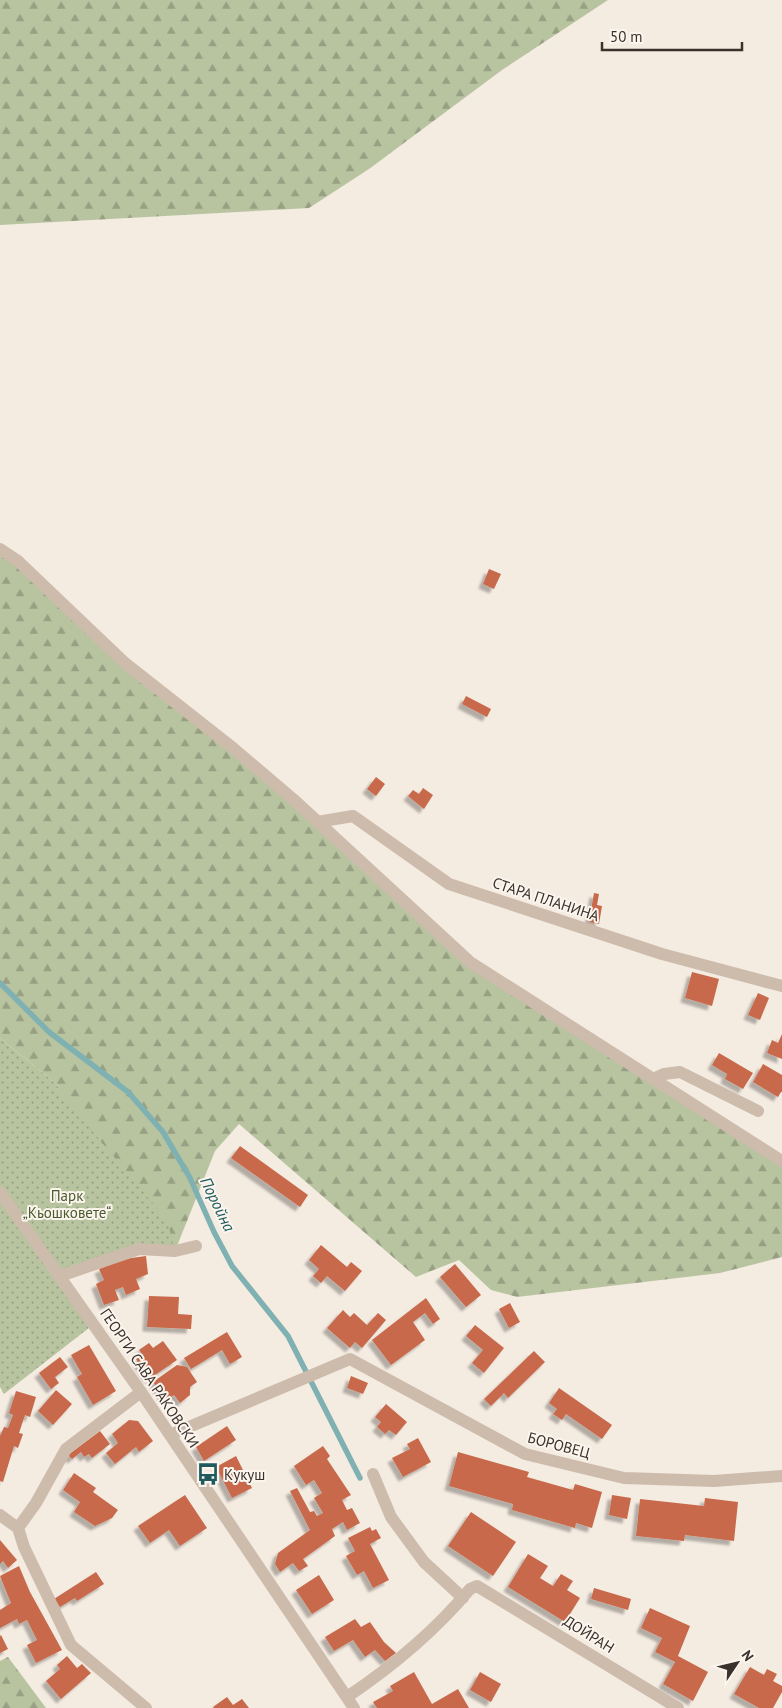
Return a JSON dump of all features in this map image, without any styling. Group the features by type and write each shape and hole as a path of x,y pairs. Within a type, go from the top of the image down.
{"street":[{"path":"0,549 18,561 125,663 233,748 470,962 782,1161"},
{"name":"СТАРА ПЛАНИНА","path":"317,822 353,816 449,884 662,954 782,986"},
{"path":"653,1079 664,1074 680,1072 758,1111"},
{"name":"ГЕОРГИ САВА РАКОВСКИ","path":"0,1192 141,1392 350,1702"},
{"path":"60,1276 139,1249 175,1251 196,1246"},
{"name":"БОРОВЕЦ","path":"170,1435 319,1373 350,1358 525,1454 624,1478 714,1481 782,1476"},
{"path":"18,1528 36,1503 66,1449 141,1392"},
{"path":"350,1702 409,1652 463,1598 424,1562 391,1517 372,1474"},
{"path":"0,1515 18,1528 24,1547 71,1645 146,1708"},
{"name":"ДОЙРАН","path":"463,1598 470,1589 477,1586 482,1588 678,1708"}],"green space":[{"path":"0,0 608,0 502,70 369,169 309,208 0,225"},
{"path":"0,549 125,663 233,748 470,962 782,1161 782,1257 720,1273 517,1297 491,1290 459,1260 416,1277 239,1124 215,1151 175,1251 57,1089 59,1086 0,1038"},
{"name":"Парк „Кьошковете“","path":"0,1038 59,1086 57,1089 167,1220 175,1251 139,1249 60,1276 94,1324 4,1394 0,1387"},
{"path":"8,1657 46,1708 0,1708 0,1661"}],"building":[{"path":"489,569 501,574 494,589 483,584"},
{"path":"466,696 491,709 487,717 462,704"},
{"path":"376,777 385,784 376,796 367,789"},
{"path":"423,788 433,795 424,809 408,796 413,790 419,794"},
{"path":"594,893 599,894 597,905 602,906 599,924 589,922"},
{"path":"692,972 719,979 712,1006 685,998"},
{"path":"758,993 769,998 760,1020 748,1015"},
{"path":"782,1034 782,1059 767,1053 772,1040 778,1043"},
{"path":"719,1053 753,1073 743,1089 725,1079 727,1074 712,1065"},
{"path":"763,1064 782,1075 782,1092 778,1097 753,1082"},
{"path":"240,1146 308,1195 300,1207 231,1158"},
{"path":"321,1245 347,1267 351,1262 362,1271 345,1291 327,1276 321,1283 313,1276 319,1269 309,1260"},
{"path":"146,1256 148,1274 136,1279 140,1289 126,1295 123,1287 115,1290 119,1300 104,1305 96,1284 104,1280 99,1269 124,1259"},
{"path":"455,1264 481,1295 466,1307 440,1277"},
{"path":"149,1296 179,1297 178,1314 192,1315 191,1329 147,1327"},
{"path":"426,1298 440,1319 433,1324 425,1313 413,1322 425,1340 391,1365 372,1340"},
{"path":"510,1303 520,1322 509,1328 499,1309"},
{"path":"343,1310 350,1317 354,1313 367,1325 378,1313 386,1320 362,1348 355,1342 350,1348 327,1328"},
{"path":"475,1325 504,1348 484,1373 472,1363 483,1350 466,1336"},
{"path":"227,1332 242,1357 230,1364 222,1350 191,1369 184,1358"},
{"path":"163,1341 177,1360 149,1379 136,1359 143,1355 139,1350 149,1343 153,1348"},
{"path":"89,1345 116,1391 93,1405 77,1377 82,1374 71,1355"},
{"path":"534,1351 545,1362 508,1398 504,1393 491,1406 484,1399"},
{"path":"60,1357 68,1367 55,1377 59,1383 51,1389 39,1373"},
{"path":"177,1365 187,1367 197,1382 190,1387 190,1395 180,1403 174,1395 166,1400 153,1382"},
{"path":"351,1376 368,1383 363,1394 347,1388"},
{"path":"559,1388 612,1425 602,1439 566,1414 562,1420 553,1414 557,1409 549,1403"},
{"path":"56,1390 72,1404 53,1425 38,1411"},
{"path":"16,1391 36,1397 30,1417 25,1415 19,1433 23,1434 18,1448 14,1446 3,1482 0,1481 0,1436 4,1427 8,1428 13,1415 9,1413"},
{"path":"386,1404 407,1422 396,1435 389,1430 385,1434 377,1427 381,1422 375,1417"},
{"path":"129,1420 138,1421 153,1441 139,1452 136,1447 115,1464 106,1453 118,1443 112,1434"},
{"path":"227,1426 236,1440 204,1461 196,1447"},
{"path":"100,1431 110,1444 92,1458 89,1454 84,1457 81,1452 72,1459 68,1455"},
{"path":"418,1438 431,1462 403,1477 392,1458 410,1449 407,1444"},
{"path":"323,1446 330,1456 327,1459 351,1495 342,1500 347,1510 352,1508 360,1523 347,1530 343,1522 332,1529 335,1536 303,1559 308,1566 299,1571 293,1563 280,1572 275,1564 278,1553 310,1530 290,1491 297,1488 310,1512 314,1511 317,1516 323,1513 314,1498 322,1493 314,1480 306,1485 294,1466"},
{"path":"458,1452 529,1472 527,1477 573,1490 575,1484 602,1492 592,1528 576,1523 575,1528 512,1510 513,1504 449,1486"},
{"path":"236,1456 252,1488 232,1498 216,1467"},
{"path":"74,1473 96,1488 93,1492 118,1510 112,1518 95,1526 74,1512 80,1502 63,1490"},
{"path":"185,1495 207,1528 180,1546 169,1530 150,1543 138,1526"},
{"path":"612,1495 631,1498 627,1519 609,1515"},
{"path":"705,1498 738,1502 734,1541 685,1535 684,1541 636,1536 640,1499 704,1506"},
{"path":"471,1512 516,1542 493,1576 448,1546"},
{"path":"370,1527 372,1531 376,1529 381,1538 370,1544 389,1580 373,1588 364,1571 357,1575 346,1556 355,1551 348,1538"},
{"path":"0,1540 17,1560 8,1568 3,1561 0,1564"},
{"path":"528,1554 548,1566 540,1578 553,1586 561,1574 573,1581 567,1590 580,1598 565,1622 508,1587"},
{"path":"19,1566 30,1592 62,1650 36,1663 27,1645 37,1640 27,1620 19,1624 17,1619 0,1628 0,1610 11,1603 0,1576"},
{"path":"96,1572 104,1584 77,1601 75,1598 60,1607 54,1599"},
{"path":"319,1575 334,1600 312,1614 296,1590"},
{"path":"594,1588 631,1599 628,1610 591,1599"},
{"path":"650,1608 690,1626 678,1656 708,1672 693,1701 663,1684 675,1662 655,1652 662,1638 641,1628"},
{"path":"355,1619 361,1627 370,1622 384,1642 396,1653 385,1661 375,1650 365,1657 353,1640 334,1651 325,1637"},
{"path":"0,1636 8,1649 0,1653"},
{"path":"67,1656 77,1668 82,1664 91,1673 61,1699 46,1681 60,1669 57,1665"},
{"path":"750,1667 764,1675 767,1669 777,1674 773,1681 782,1686 782,1692 773,1708 759,1708 734,1694"},
{"path":"414,1672 432,1704 458,1689 469,1708 377,1708 373,1702 393,1691 390,1686"},
{"path":"480,1672 501,1684 491,1702 470,1690"},
{"path":"227,1697 233,1705 242,1699 249,1708 213,1707"}],"waterway":[{"name":"Поройна","path":"0,983 49,1032 128,1092 163,1132 190,1178 214,1232 232,1266 288,1336 360,1478"}],"place":[{"name":"Кукуш","path":"208,1474"}]}
